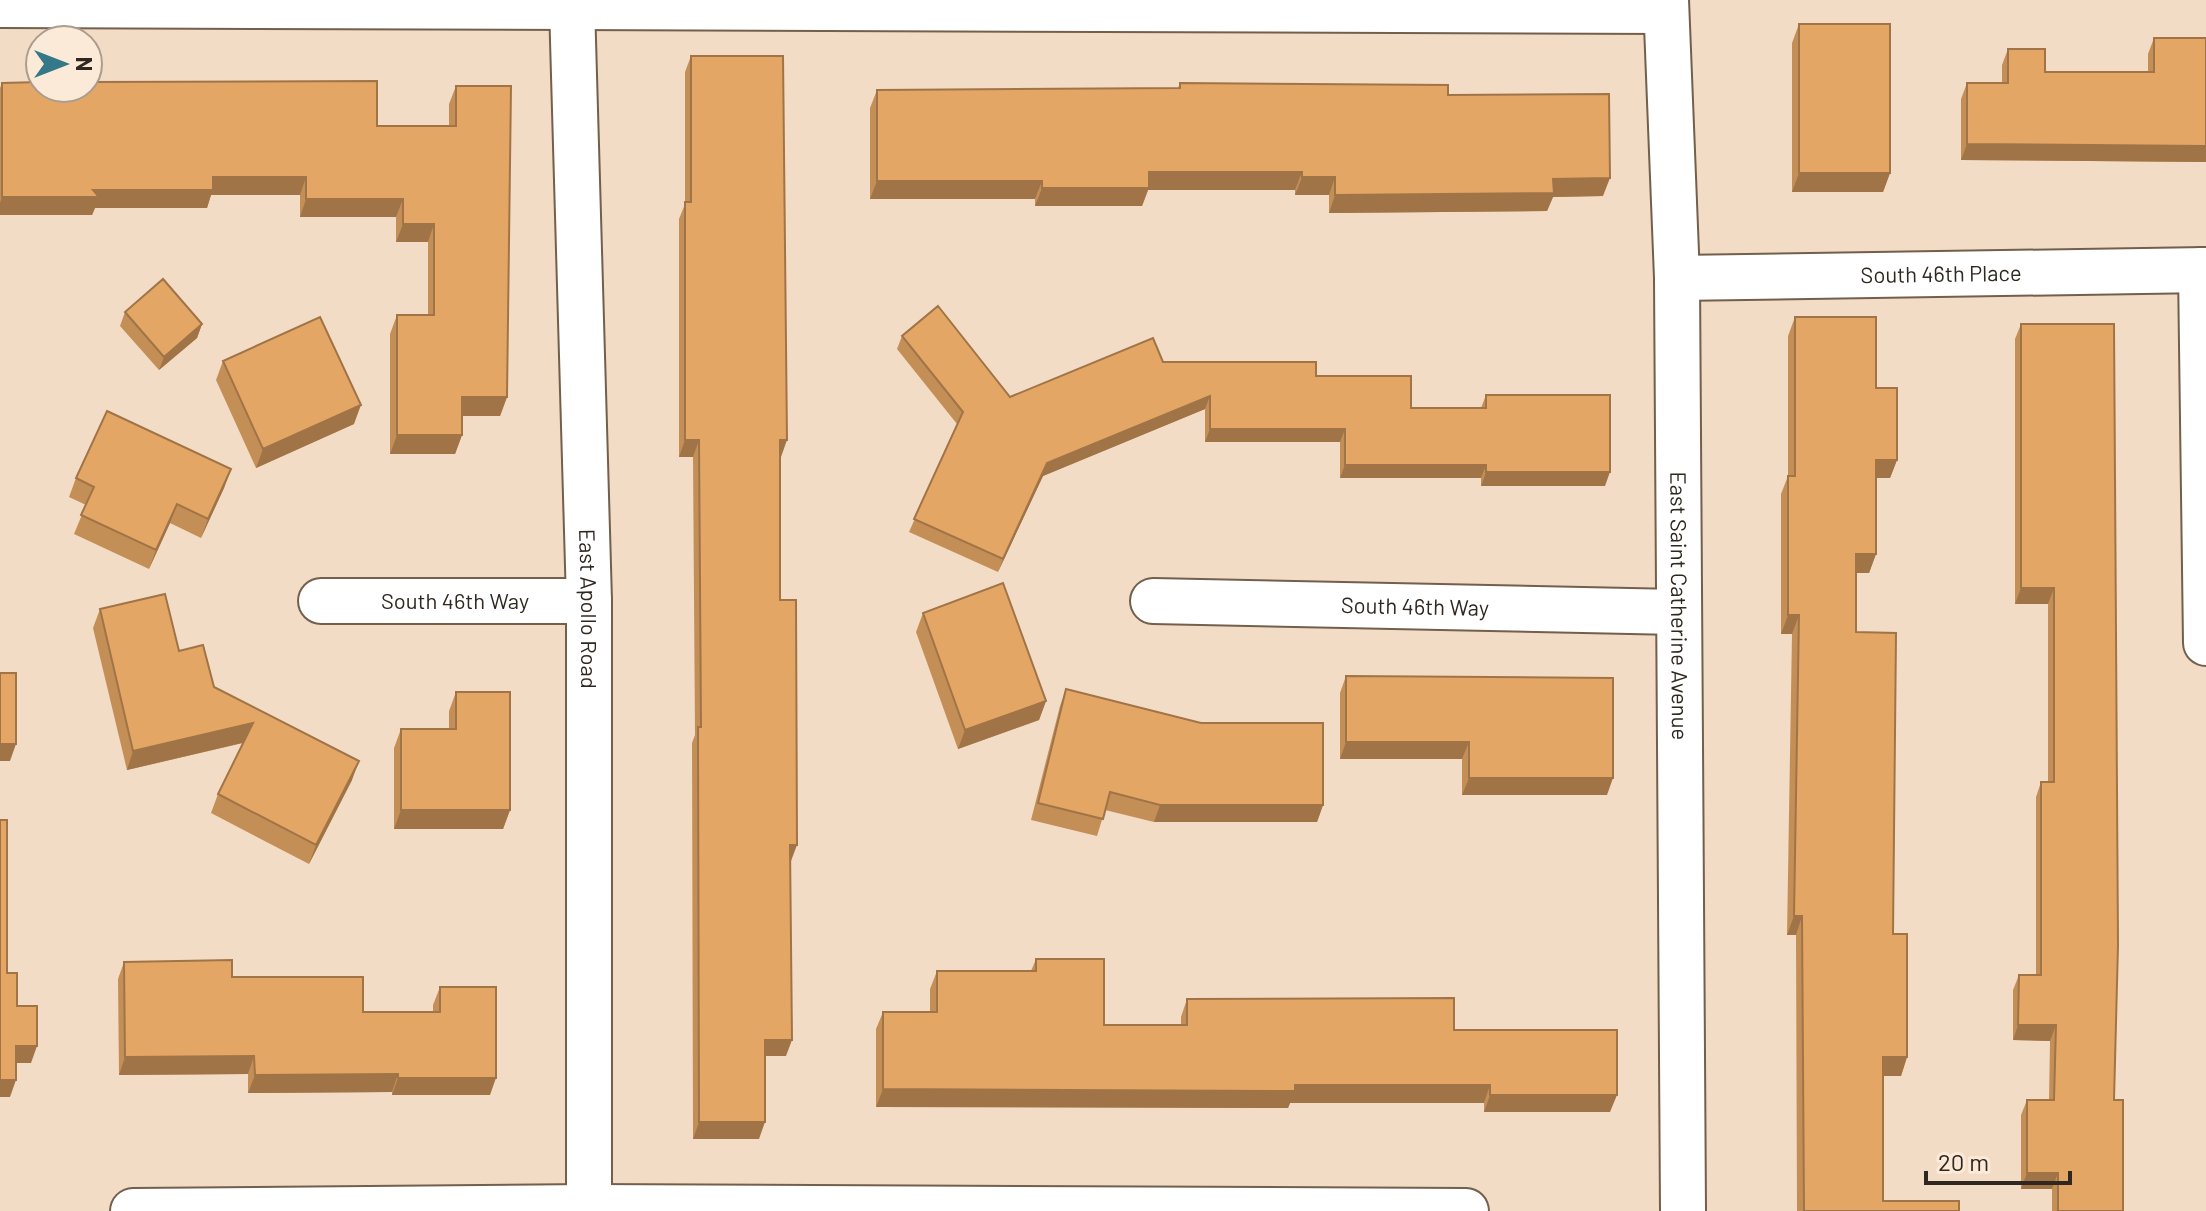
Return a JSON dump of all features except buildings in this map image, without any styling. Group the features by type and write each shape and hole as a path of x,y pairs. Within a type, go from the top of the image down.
{"street":[{"path":"0,5 1666,6"},
{"name":"East Apollo Road","path":"572,5 589,601 589,1209"},
{"name":"East Saint Catherine Avenue","path":"1666,6 1677,278 1683,1211"},
{"path":"2204,270 2206,643"},
{"name":"South 46th Place","path":"1677,278 2204,270"},
{"name":"South 46th Way","path":"321,601 589,601"},
{"name":"South 46th Way","path":"1153,601 1677,612"},
{"path":"133,1211 1466,1211"}]}
